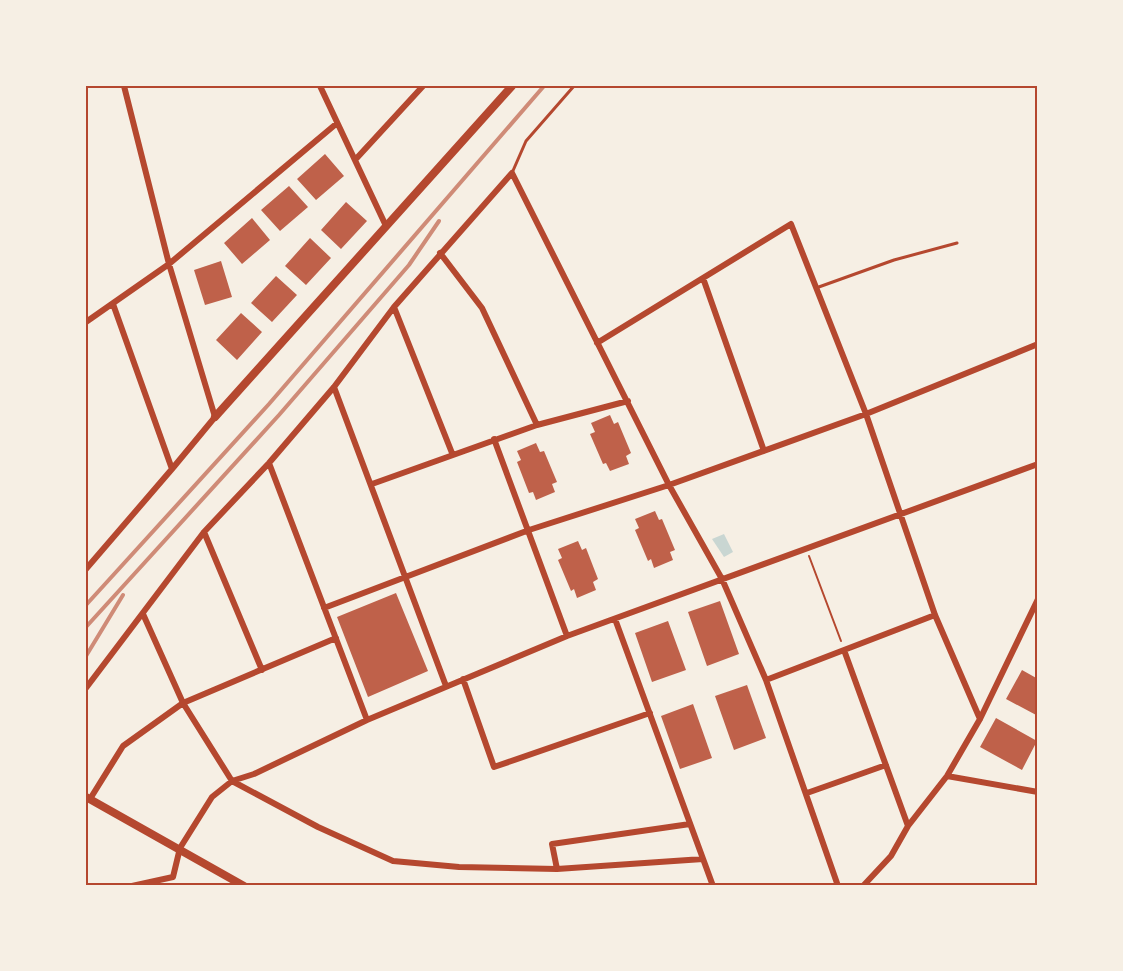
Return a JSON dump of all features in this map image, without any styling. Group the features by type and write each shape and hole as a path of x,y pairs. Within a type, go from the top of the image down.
{"main road":[{"path":"88,798 244,885"}],"street":[{"path":"124,86 169,264 215,417"},
{"path":"320,86 386,226"},
{"path":"355,160 423,86"},
{"path":"86,569 215,417 512,86"},
{"path":"86,322 169,264 336,124"},
{"path":"86,688 204,532 269,463 334,387 394,307 512,173 669,485 722,579 766,680 838,885"},
{"path":"597,343 791,224 866,414 935,615 980,718"},
{"path":"440,253 482,308 537,425"},
{"path":"703,278 765,451"},
{"path":"113,304 172,469"},
{"path":"394,307 452,453"},
{"path":"324,608 408,578 529,530 669,485 866,414 1038,344"},
{"path":"334,387 408,578 446,686"},
{"path":"372,484 452,453 537,425 628,401"},
{"path":"494,439 567,636"},
{"path":"269,463 367,720"},
{"path":"132,885 173,877 180,848 212,797 232,781 254,774 367,720 567,636 1038,464"},
{"path":"204,532 262,670"},
{"path":"863,885 891,856 908,826 946,776 980,718 1038,599"},
{"path":"143,614 183,704 232,781 318,827 393,861 459,867 557,869 702,859"},
{"path":"766,680 935,615"},
{"path":"615,619 712,885"},
{"path":"88,798 123,746 183,704 336,638"},
{"path":"844,650 908,826"},
{"path":"463,679 494,767 650,713"},
{"path":"807,793 886,765"},
{"path":"946,776 1038,792"},
{"path":"557,869 552,844 690,824"}],"lane":[{"path":"512,173 526,141 574,86"},
{"path":"816,288 894,260 957,243"}],"path":[{"path":"805,548 844,650"}],"shaded area":[{"path":"724,534 733,552 724,557 712,539"}],"building":[{"path":"325,154 344,176 316,200 297,179"},
{"path":"289,186 308,207 280,231 261,210"},
{"path":"346,202 367,221 341,249 321,230"},
{"path":"252,218 270,240 242,264 224,243"},
{"path":"310,238 331,258 306,285 285,266"},
{"path":"221,261 232,297 205,305 194,270"},
{"path":"276,276 297,295 272,322 251,303"},
{"path":"241,313 262,332 237,360 216,340"},
{"path":"610,415 614,424 618,422 631,453 626,456 629,464 610,471 606,463 603,464 590,434 595,432 591,423"},
{"path":"536,443 540,452 544,451 557,482 552,484 555,492 536,500 533,492 529,493 517,462 521,460 517,451"},
{"path":"655,511 659,520 662,519 675,550 670,552 673,560 654,568 651,559 648,561 635,530 639,528 635,519"},
{"path":"578,541 582,550 586,548 598,579 593,582 596,590 577,598 574,589 571,591 558,560 562,558 558,549"},
{"path":"396,593 428,671 368,697 337,617"},
{"path":"720,601 739,654 707,666 688,612"},
{"path":"668,621 686,670 652,682 635,633"},
{"path":"1022,670 1038,679 1038,716 1006,699"},
{"path":"747,685 766,738 734,750 715,696"},
{"path":"693,704 712,758 680,769 661,716"},
{"path":"996,718 1037,741 1022,770 980,747"}],"railway":[{"path":"86,605 269,404 544,86"},
{"path":"86,627 279,415 409,265 439,221"},
{"path":"86,656 123,595"}]}
